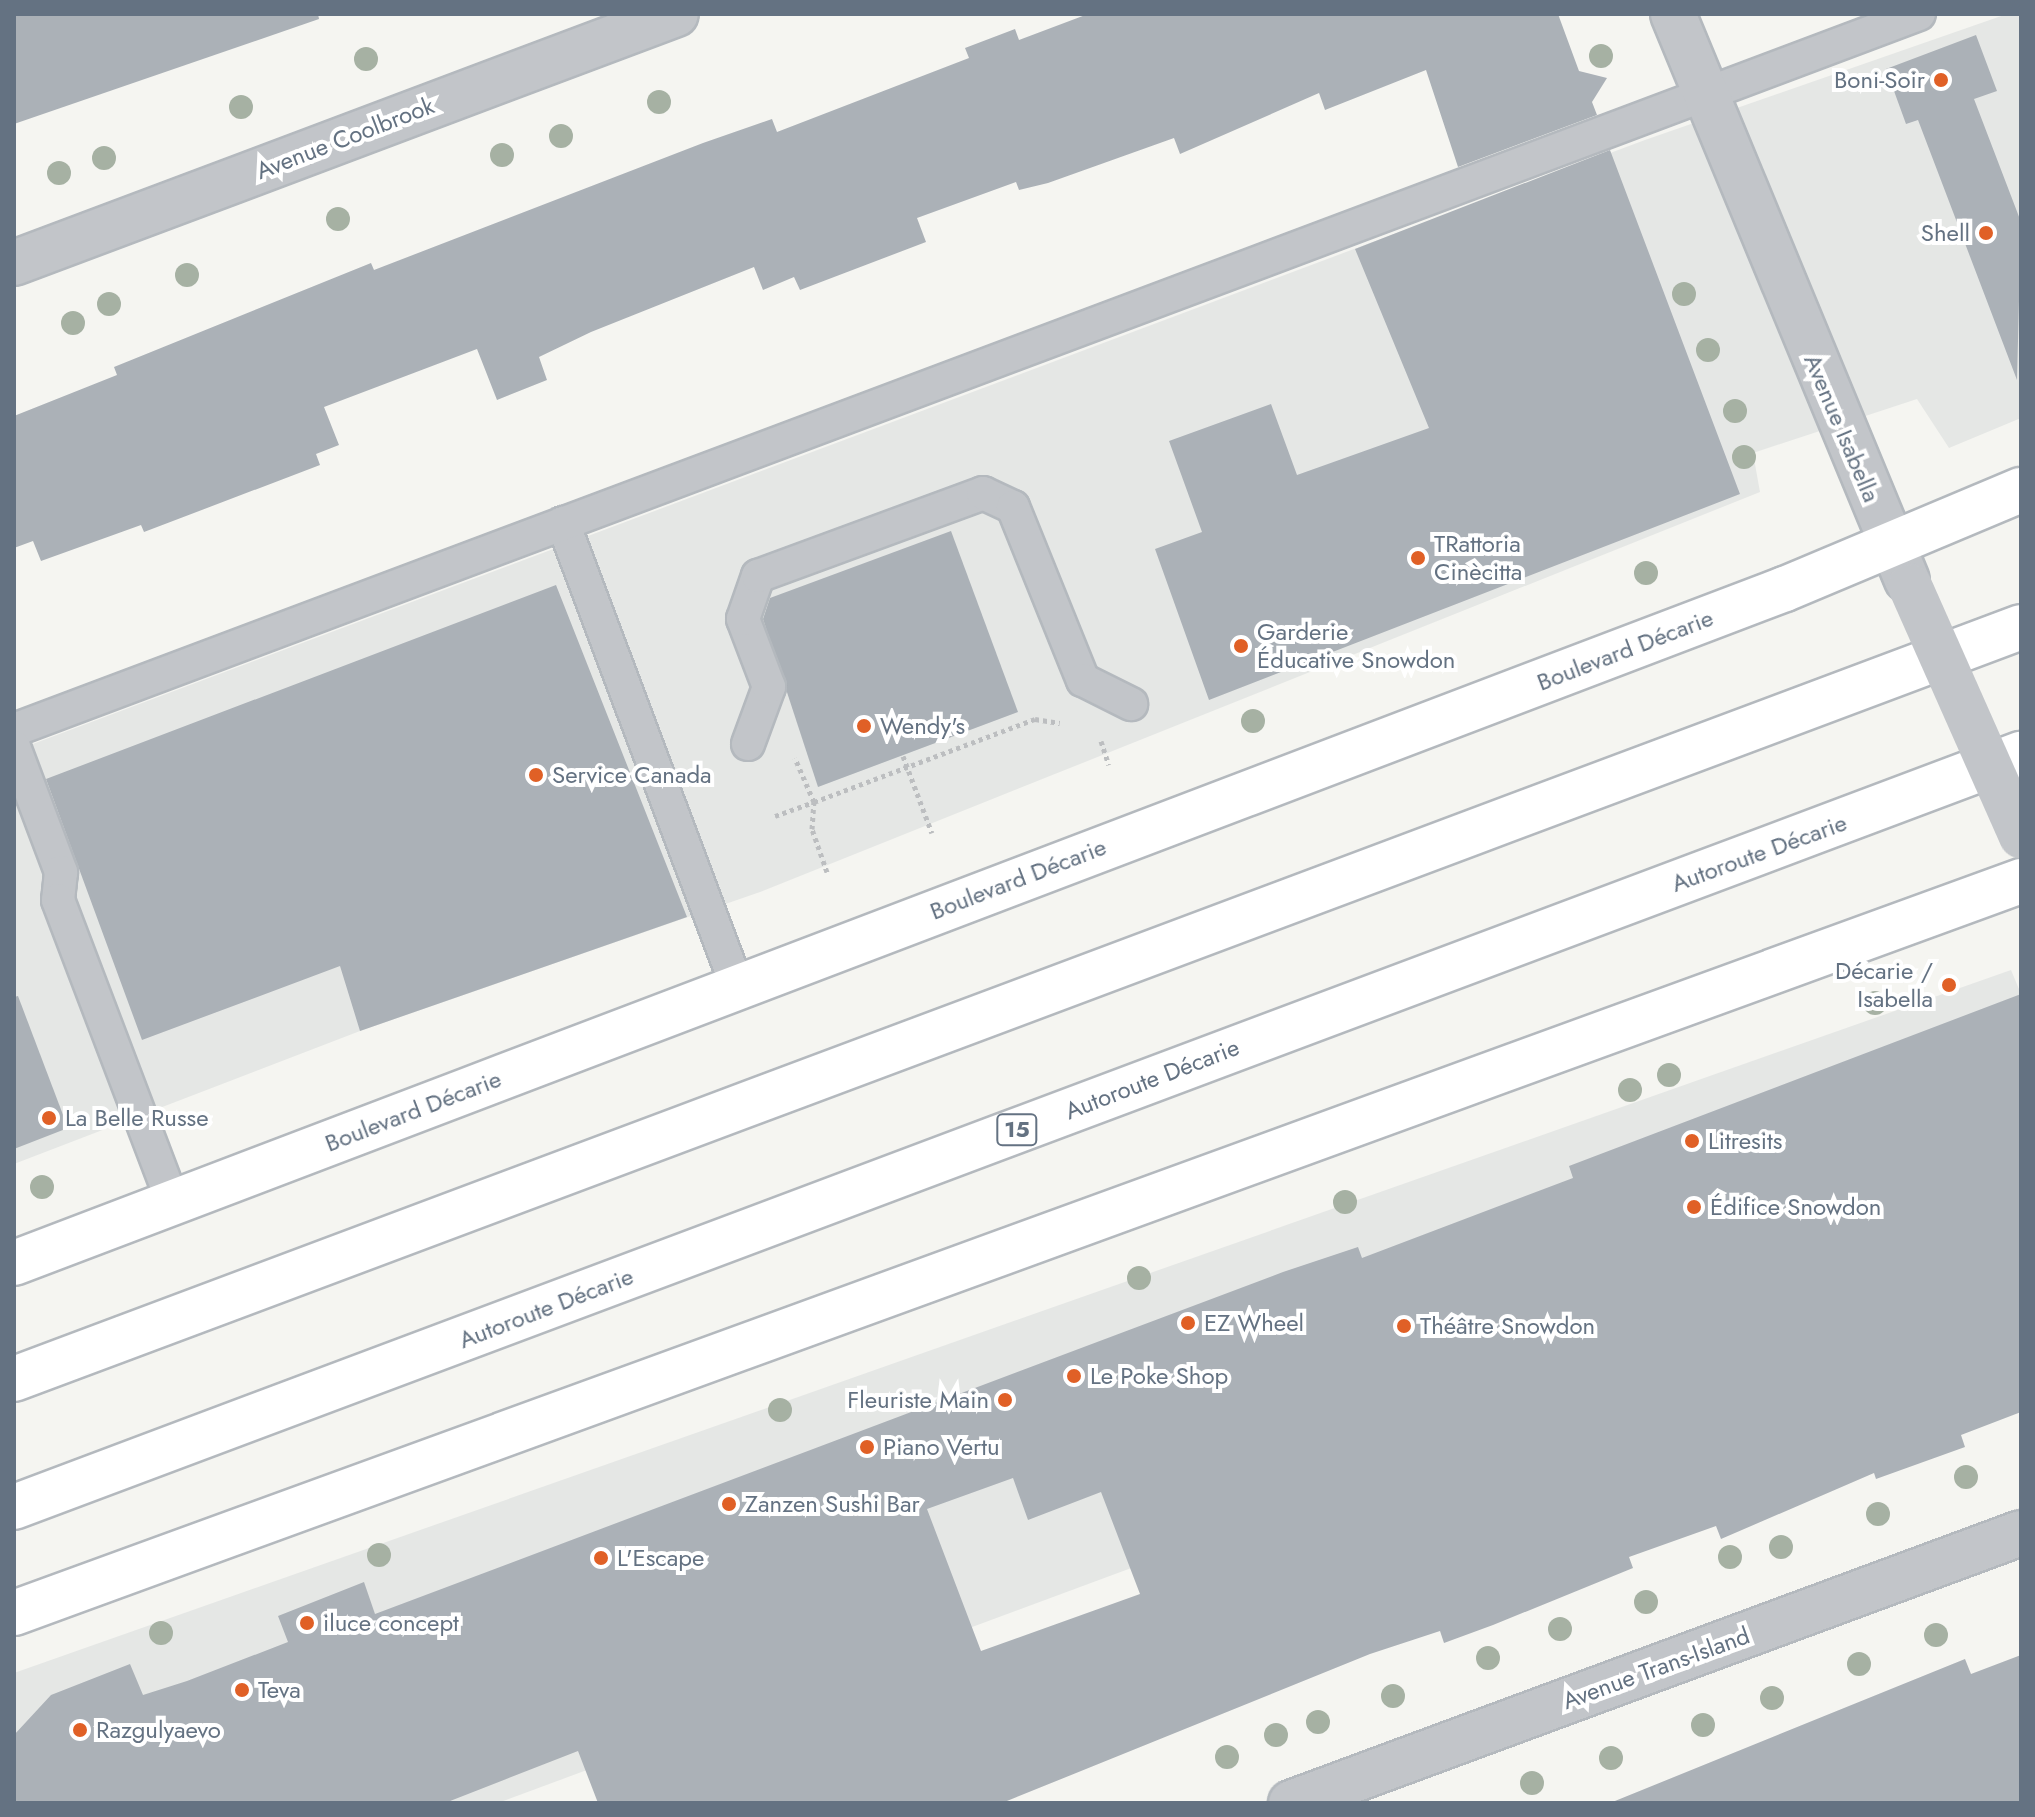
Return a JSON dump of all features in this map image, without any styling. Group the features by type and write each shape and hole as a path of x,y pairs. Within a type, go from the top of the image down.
{"main road":[{"name":"Boulevard Décarie","path":"14,1263 1785,589 2021,490"},
{"path":"14,1379 2021,627"},
{"name":"Autoroute Décarie","path":"14,1507 2021,754"},
{"path":"14,1613 2021,881"}],"street":[{"name":"Avenue Coolbrook","path":"14,263 676,14"},
{"name":"Avenue Isabella","path":"1673,14 1702,92 1890,543 2021,837"},
{"name":"Avenue Trans-Island","path":"1291,1803 2021,1533"}],"lane":[{"path":"14,730 1702,92 1919,14"},
{"path":"748,744 769,687 743,619 758,576 983,493 1006,499 1019,518 1083,680 1131,704"},
{"path":"563,523 737,986"},
{"path":"14,747 61,872 58,900 173,1203"}],"path":[{"path":"775,816 1035,719 1065,723"},
{"path":"1096,728 1109,765"},
{"path":"791,748 814,802 812,829 827,872"},
{"path":"903,756 932,833"}],"shaded area":[{"path":"2007,14 2021,14 2021,418 1949,448 1917,399 1753,453 1760,492 760,892 360,1031 14,1164 14,751 1645,140"},
{"path":"2011,970 2021,994 2021,1238 498,1803 14,1803 14,1673"}],"building":[{"path":"14,14 318,14 319,19 14,124"},
{"path":"1088,14 1558,14 1579,71 1607,78 1592,102 1597,115 1458,167 1426,70 1325,110 1319,93 1180,154 1174,138 1048,183 1019,190 1016,182 917,218 926,242 800,290 794,277 763,290 754,267 591,332 539,357 547,380 497,400 477,349 324,407 339,445 316,454 320,465 144,532 141,525 41,561 33,541 14,548 14,416 117,375 114,367 371,263 374,270 772,119 777,132 969,58 965,48 1015,29 1019,40"},
{"path":"1976,35 1997,91 1974,99 2021,222 2017,380 1918,120 1906,124 1886,69"},
{"path":"1610,150 1740,494 1209,700 1155,549 1202,532 1169,441 1271,404 1297,475 1429,428 1355,249"},
{"path":"951,531 1018,712 818,787 763,619 770,598"},
{"path":"556,585 687,917 360,1031 340,966 142,1040 46,779"},
{"path":"2021,994 2021,1412 1961,1435 1965,1447 1876,1479 1874,1473 1721,1539 1716,1526 1629,1557 1633,1568 1493,1625 1444,1643 1440,1631 1370,1654 1002,1803 598,1803 578,1751 445,1803 14,1803 14,1735 51,1695 130,1664 143,1695 187,1681 288,1642 278,1616 364,1582 375,1614 1283,1272 1358,1247 1362,1258 1573,1178 1569,1166","holes":["1013,1478 1028,1520 1101,1492 1140,1594 981,1651 927,1509"]},
{"path":"18,996 68,1128 14,1149 14,997"},
{"path":"2021,1655 2021,1803 1610,1803 1965,1659 1971,1674"}],"place":[{"name":"Boni-Soir","path":"1941,80"},
{"name":"Shell","path":"1986,233"},
{"name":"TRattoria Cinècitta","path":"1418,558"},
{"name":"Garderie Éducative Snowdon","path":"1241,646"},
{"name":"Wendy's","path":"864,726"},
{"name":"Service Canada","path":"536,775"},
{"name":"Décarie / Isabella","path":"1949,985"},
{"name":"La Belle Russe","path":"49,1118"},
{"name":"Litresits","path":"1692,1141"},
{"name":"Édifice Snowdon","path":"1694,1207"},
{"name":"EZ Wheel","path":"1188,1323"},
{"name":"Théâtre Snowdon","path":"1404,1326"},
{"name":"Le Poke Shop","path":"1074,1376"},
{"name":"Fleuriste Main","path":"1005,1400"},
{"name":"Piano Vertu","path":"867,1447"},
{"name":"Zanzen Sushi Bar","path":"729,1504"},
{"name":"L'Escape","path":"601,1558"},
{"name":"iluce concept","path":"307,1623"},
{"name":"Teva","path":"242,1690"},
{"name":"Razgulyaevo","path":"80,1730"}]}
